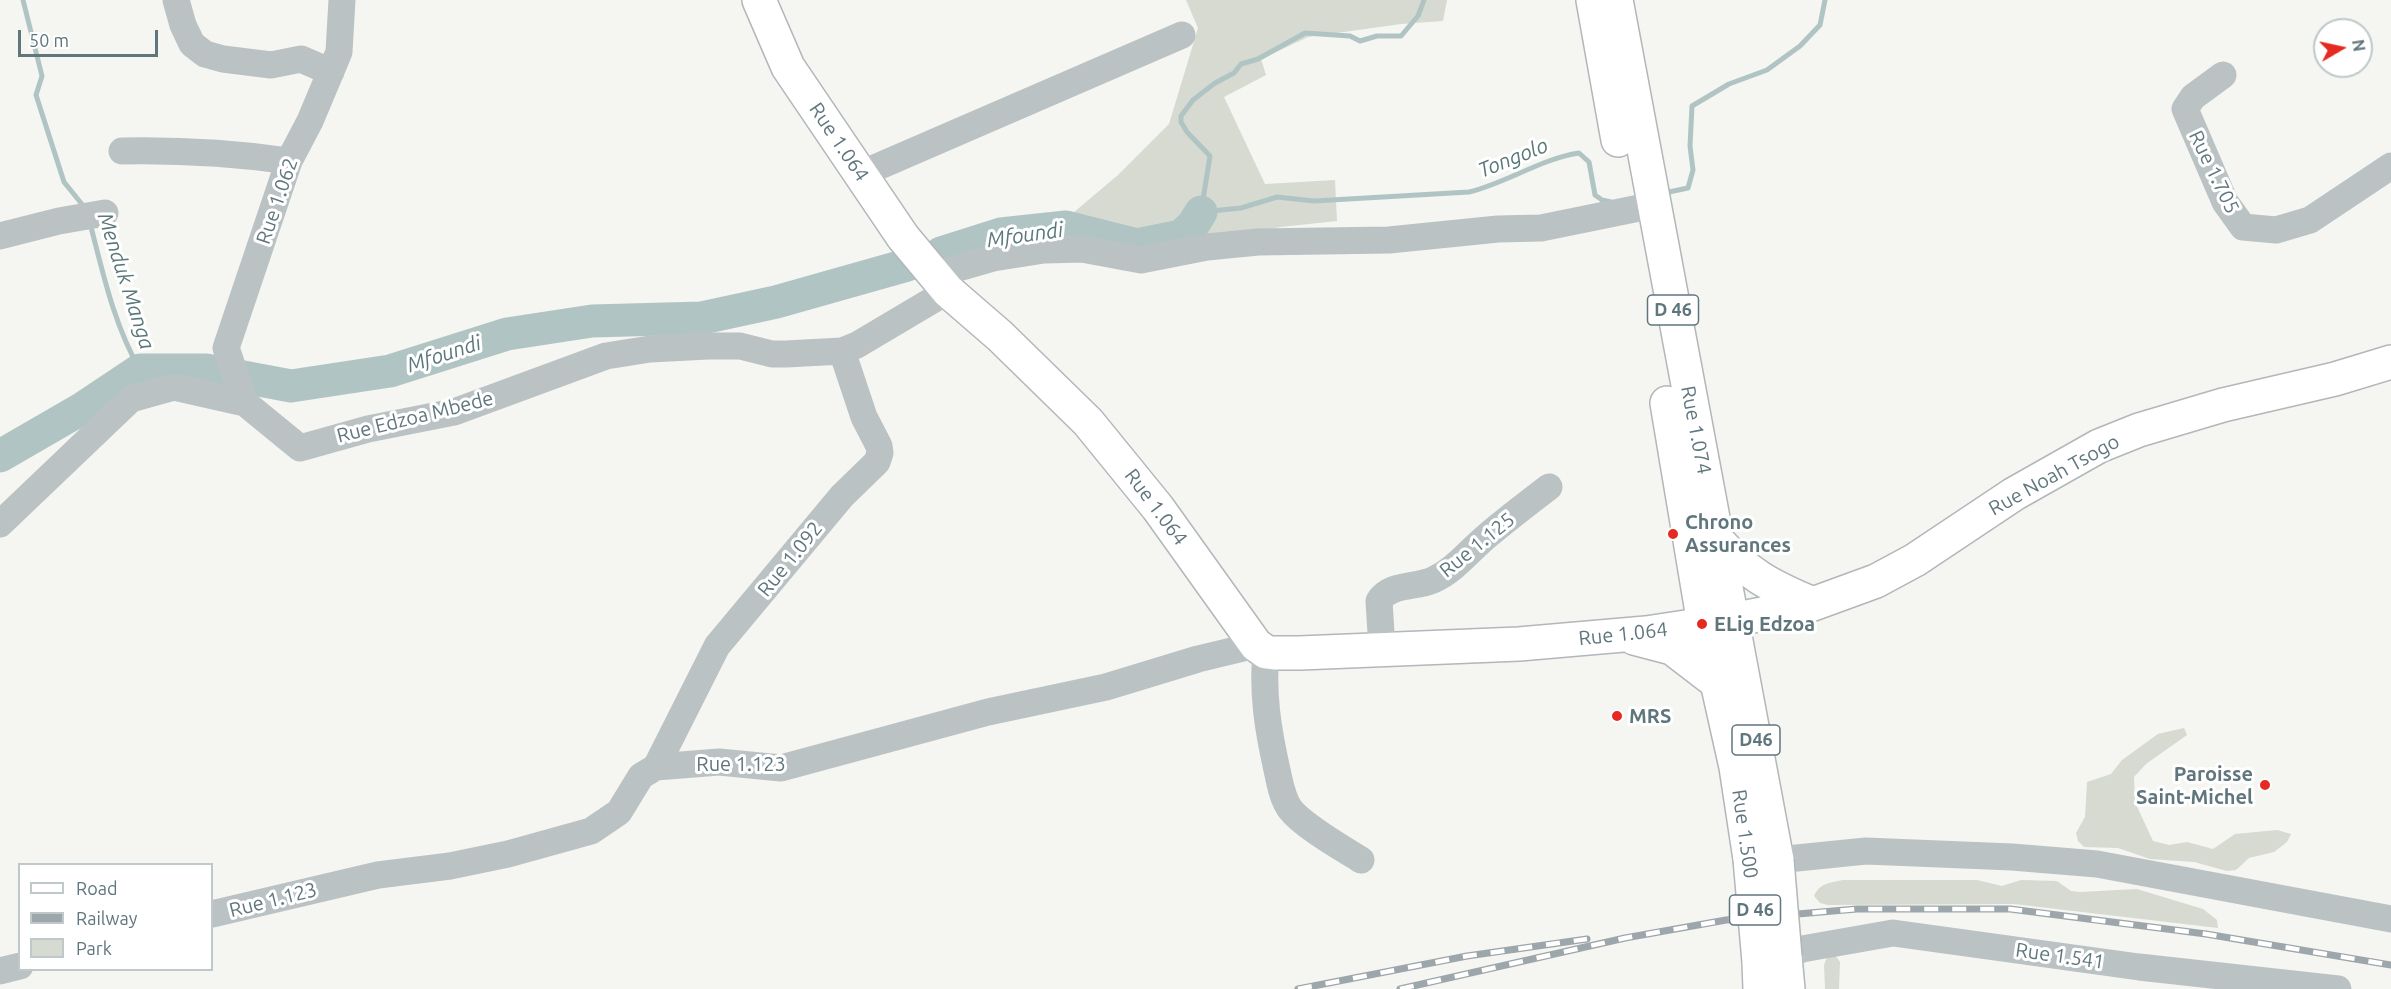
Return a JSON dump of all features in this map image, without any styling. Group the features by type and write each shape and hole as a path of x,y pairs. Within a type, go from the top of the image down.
{"main road":[{"name":"Rue 1.064","path":"759,0 788,67 903,237 941,283 1000,336 1088,422 1158,508 1261,648 1300,653 1460,648 1646,633 1718,622"},
{"name":"Rue 1.074","path":"1593,0 1642,208 1764,860"},
{"name":"Rue 1.074","path":"1617,0 1642,208"},
{"name":"Rue Noah Tsogo","path":"1718,622 1813,604 1876,581 1915,560 2014,494 2099,446 2139,430 2223,405 2335,379 2391,362"},
{"name":"Rue 1.074","path":"1678,401 1716,539 1718,622 1715,681"},
{"path":"1716,539 1744,568 1762,581 1813,604"},
{"path":"1606,636 1634,638 1672,648 1715,681"},
{"name":"Rue 1.500","path":"1715,681 1736,767 1764,860"},
{"name":"D46","path":"1764,860 1773,974"}],"street":[{"path":"176,0 183,25 192,44 205,54 223,59 271,65 301,60 331,72"},
{"name":"Rue 1.062","path":"245,403 226,348 289,161 339,52 342,0"},
{"path":"861,174 1182,34"},
{"name":"Rue 1.705","path":"2223,75 2193,97 2185,109 2225,202 2243,227 2276,230 2310,220 2391,166"},
{"path":"122,151 171,150 238,153 289,161"},
{"name":"Rue Edzoa Mbede","path":"0,524 131,399 174,387 245,403 300,448 368,429 454,412 606,356 650,349 708,346 740,346 772,354 842,351 856,345 941,283 993,258 1044,250 1082,249 1141,260 1207,247 1258,242 1389,240 1498,229 1541,228 1642,208"},
{"path":"0,237 59,221 105,213"},
{"name":"Rue 1.092","path":"656,767 717,646 842,496 878,462 879,446 864,417 842,351"},
{"name":"Rue 1.125","path":"1382,649 1379,602 1383,596 1391,590 1432,580 1448,571 1487,535 1549,487"},
{"path":"1261,648 1267,719 1284,798 1291,811 1361,860"},
{"name":"Rue 1.123","path":"213,914 378,875 462,864 591,831 619,812 641,776 656,767 719,762 781,768 988,712 1106,687 1198,659 1261,648"},
{"path":"1764,860 1866,851 2012,857 2097,864 2391,919"},
{"name":"Rue 1.541","path":"1773,974 1802,950 1893,933 2139,967 2338,989"},
{"path":"0,971 18,966"}],"green space":[{"path":"1186,0 1447,0 1443,21 1401,24 1308,37 1261,59 1266,75 1224,97 1265,184 1335,180 1337,221 1281,227 1134,252 1065,240 1057,221 1073,213 1118,175 1169,124 1198,28"},
{"path":"2184,728 2187,735 2146,764 2134,777 2135,802 2153,841 2169,845 2187,842 2213,849 2235,834 2277,830 2291,834 2287,842 2274,852 2249,858 2236,870 2227,871 2194,862 2150,859 2118,848 2084,847 2078,841 2076,833 2085,817 2087,782 2111,774 2122,760 2158,734"},
{"path":"1843,880 1977,880 2002,886 2021,880 2057,881 2071,891 2080,892 2137,889 2203,909 2217,920 2218,928 2014,904 1828,905 1820,903 1814,896 1822,886"},
{"path":"1835,955 1840,962 1839,989 1825,989 1824,965 1827,957"}],"waterway":[{"name":"Menduk Manga","path":"23,0 42,76 36,95 64,182 85,208"},
{"name":"Tongolo","path":"1424,0 1418,16 1401,36 1377,36 1360,41 1350,36 1305,33 1258,59 1241,64 1234,73 1215,83 1193,100 1181,116 1181,122 1187,132 1210,156 1201,212 1241,208 1277,197 1314,201 1469,192 1551,160 1579,153 1589,162 1595,195 1611,202"},
{"name":"Tongolo","path":"1664,193 1688,188 1693,170 1690,146 1692,106 1729,84 1767,70 1800,46 1820,25 1825,0"},
{"name":"Mfoundi","path":"941,253 1001,234 1066,227 1137,245 1181,236 1193,225 1201,212"},
{"name":"Menduk Manga","path":"90,223 116,317 140,370"},
{"name":"Mfoundi","path":"0,456 83,408 140,370 206,370 291,386 390,371 507,334 592,321 702,318 776,302 907,265"}],"railway":[{"path":"1400,989 1625,938 1726,920 1857,909 2010,909 2206,934 2391,965"},
{"path":"1298,989 1467,956 1587,939"}],"place":[{"name":"Chrono Assurances","path":"1673,534"},
{"name":"ELig Edzoa","path":"1702,624"},
{"name":"MRS","path":"1617,716"},
{"name":"Paroisse Saint-Michel","path":"2265,785"}]}
